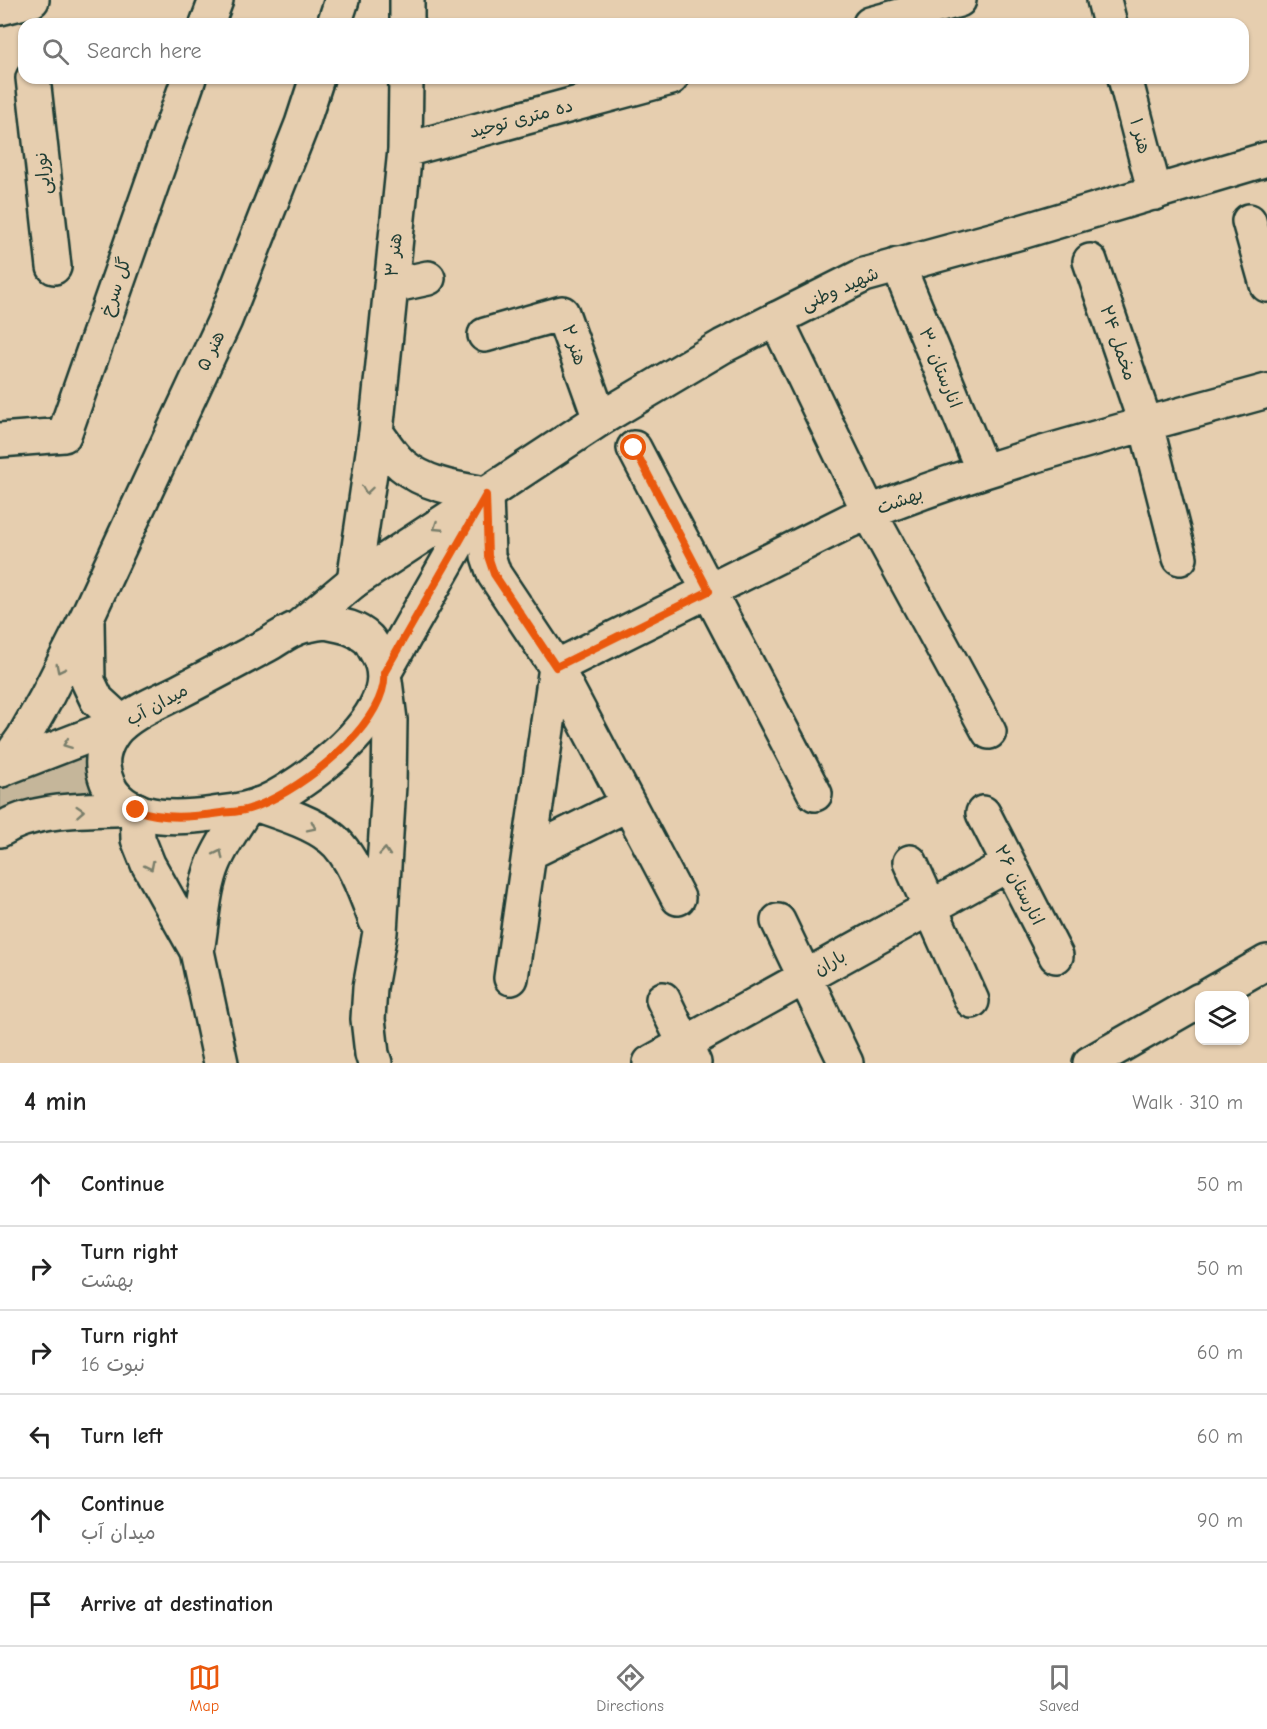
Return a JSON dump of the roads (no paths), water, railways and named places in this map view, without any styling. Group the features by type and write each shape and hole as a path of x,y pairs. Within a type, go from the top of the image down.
{"street":[{"path":"209,18 216,0"},
{"path":"336,18 342,0"},
{"path":"407,0 407,18"},
{"path":"892,18 959,0"},
{"path":"1104,0 1108,18"},
{"name":"نورایی","path":"34,84 54,267"},
{"name":"گل سرخ","path":"0,440 64,435 187,84"},
{"name":"هنر ۵","path":"1,770 24,737 45,700 87,617 225,320 302,124 315,84"},
{"name":"هنر ۳","path":"354,581 376,432 405,150 406,84"},
{"name":"ده متری توحید","path":"405,150 649,84"},
{"name":"هنر ۱","path":"1127,84 1155,193"},
{"name":"شهید وطنی","path":"300,626 354,581 600,419 723,346 864,275 1267,159"},
{"path":"1249,221 1267,285"},
{"name":"مخمل ۲۴","path":"1090,261 1146,425 1180,558"},
{"name":"انارستان ۳۰","path":"898,265 983,471"},
{"path":"391,286 428,278"},
{"name":"هنر ۲","path":"485,334 562,313 600,419"},
{"path":"776,319 869,512 989,732"},
{"name":"بهشت","path":"556,667 869,512 983,471 1267,392"},
{"path":"376,432 403,465 420,476 445,487 486,495"},
{"path":"634,448 815,794"},
{"path":"486,495 488,556 494,574 556,667 678,898"},
{"path":"375,1063 368,1018 370,988 380,932 389,785 390,720 384,677 486,495"},
{"path":"1,770 122,723 97,700 88,681 87,617"},
{"name":"میدان آب","path":"325,622 348,626 368,638 381,660 384,677 380,699 372,715 354,737 309,776 274,798 252,808 173,817 154,816 121,802 109,788 102,762 104,750 122,723 300,626 325,622"},
{"path":"511,978 556,667"},
{"path":"529,853 628,804"},
{"path":"197,951 214,864 227,837 252,808 297,820 331,837 343,851 364,889 380,932"},
{"path":"0,830 16,821 39,814 134,809 138,838 148,864 197,951 221,1063"},
{"name":"انارستان ۲۶","path":"983,813 1056,956"},
{"path":"910,862 972,1001"},
{"name":"باران","path":"650,1063 689,1054 804,978 1009,864"},
{"path":"778,921 846,1063"},
{"path":"1217,991 1267,962"},
{"path":"663,999 689,1054"},
{"path":"1090,1063 1195,1003"}]}
